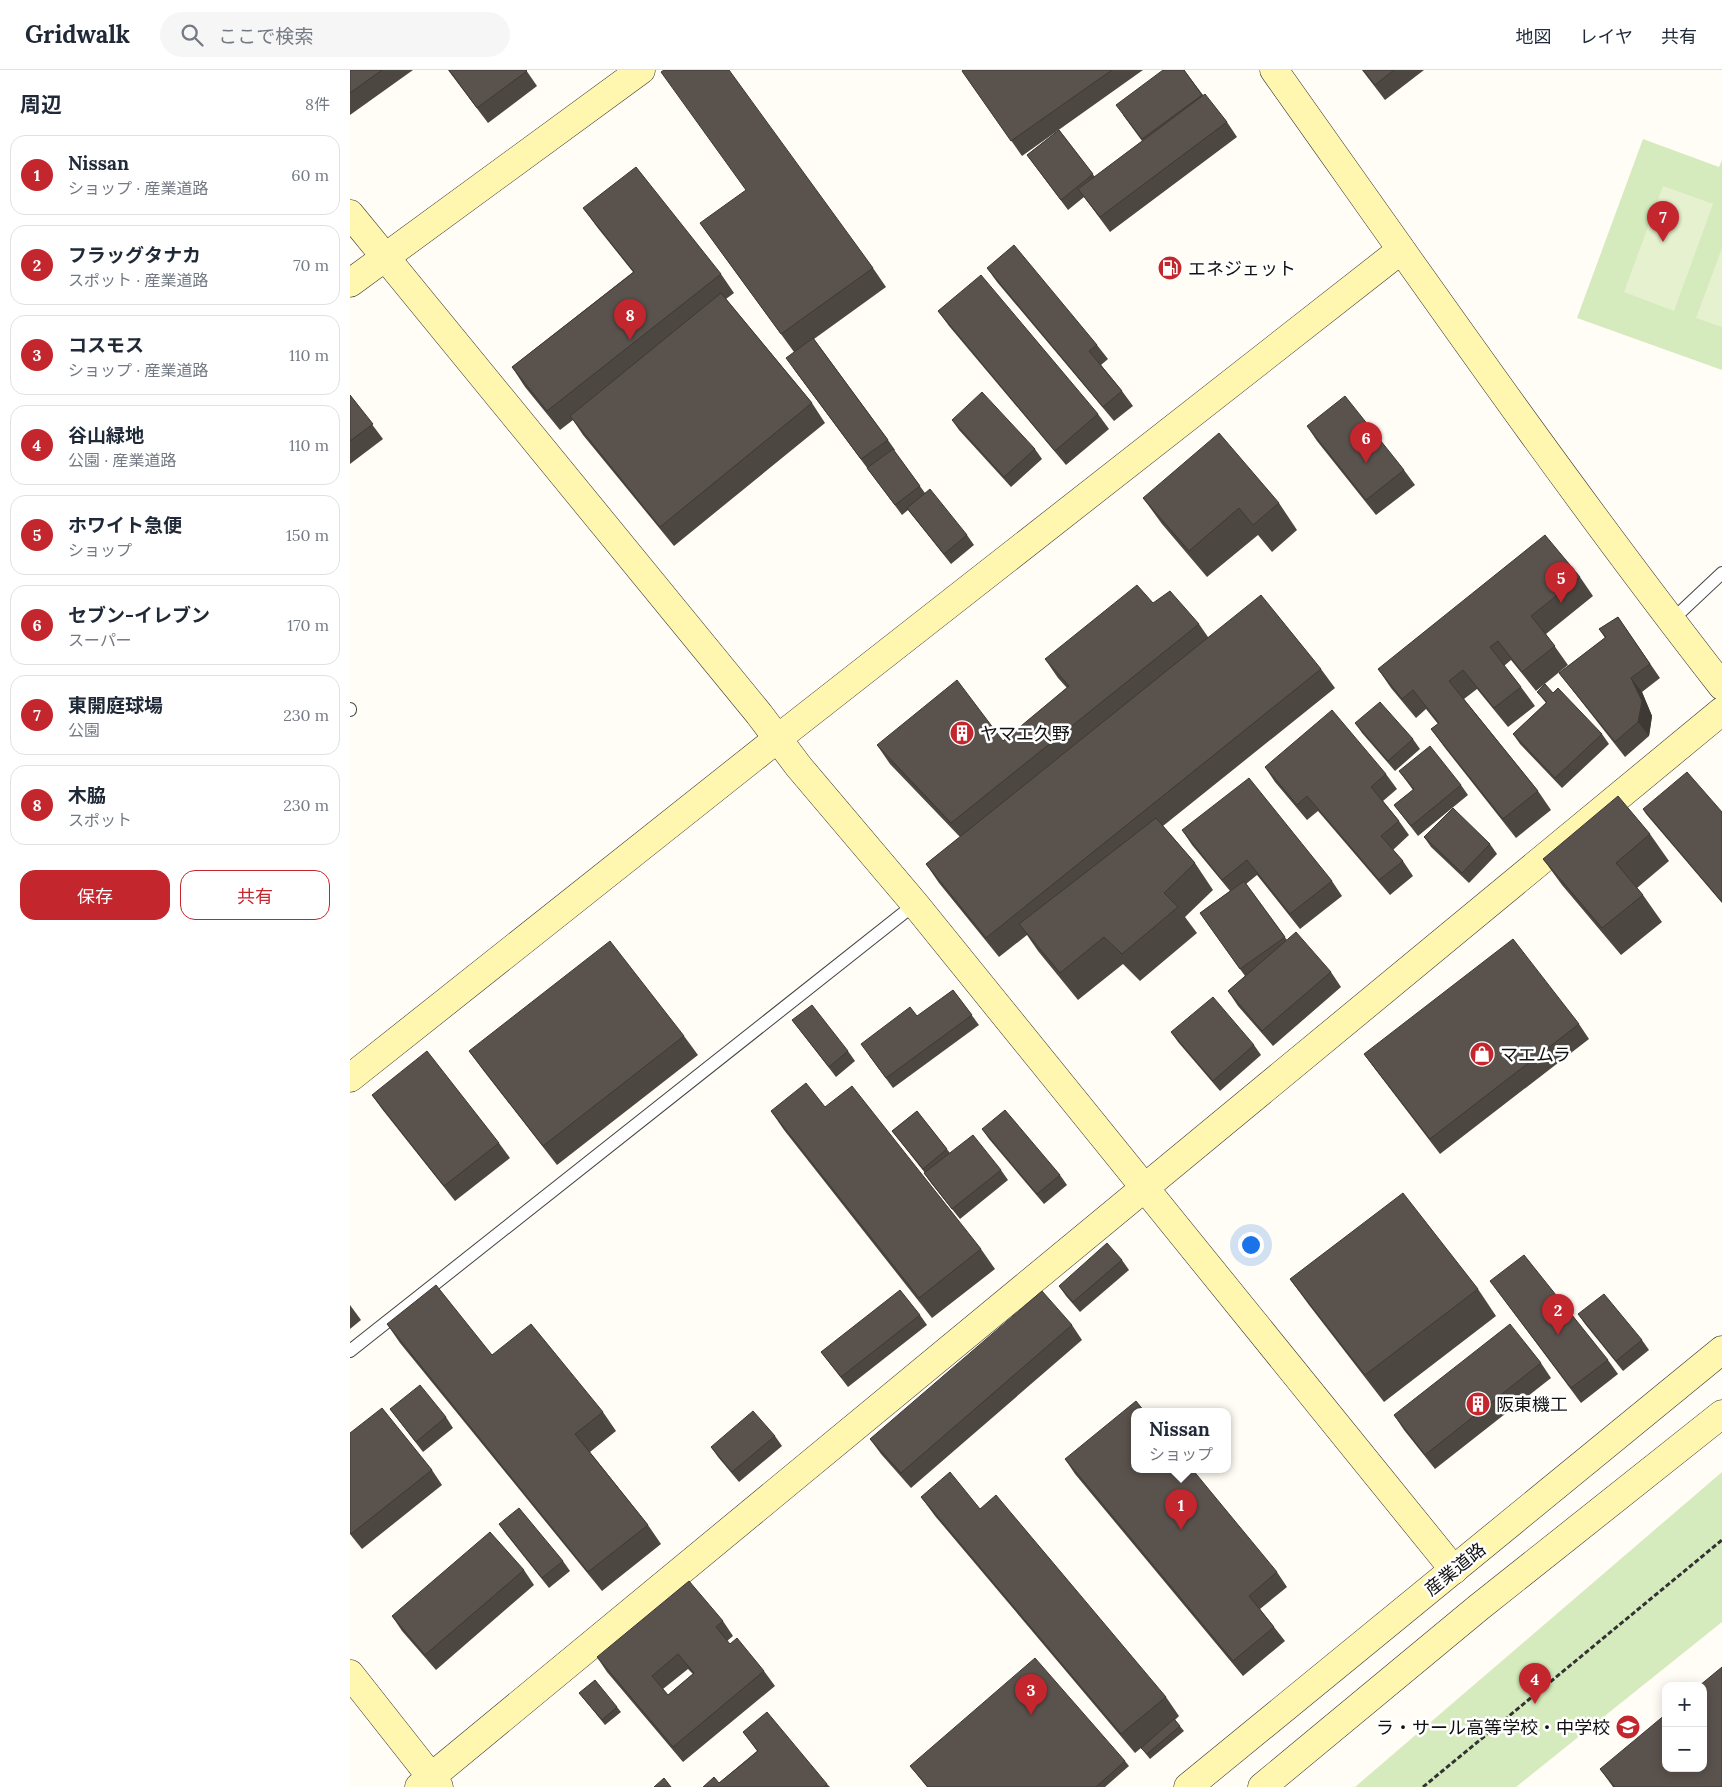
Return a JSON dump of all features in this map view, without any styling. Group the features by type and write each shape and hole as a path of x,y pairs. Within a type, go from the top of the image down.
{"street":[{"path":"350,283 641,70"},
{"path":"1274,70 1401,250 1671,621 1722,686"},
{"path":"350,214 915,904 1454,1570"},
{"path":"350,1078 1401,250"},
{"path":"350,1674 430,1784 1143,1188 1722,711"},
{"name":"産業道路","path":"1188,1787 1722,1350"},
{"path":"1262,1787 1478,1608 1722,1414"}],"lane":[{"path":"1671,621 1722,573"},
{"path":"350,1351 915,904"}],"path":[{"path":"1423,1787 1722,1540"}],"green space":[{"path":"1643,139 1719,167 1722,160 1722,370 1577,318"},
{"path":"1663,186 1713,204 1674,311 1624,292"},
{"path":"1722,248 1722,327 1696,318"},
{"path":"1722,1472 1722,1622 1516,1787 1355,1787"}],"building":[{"path":"350,70 382,70 350,93"},
{"path":"449,70 526,70 527,71 477,108"},
{"path":"664,70 729,70 873,268 781,334 700,223 746,190 661,72"},
{"path":"963,70 1112,70 1011,141"},
{"path":"1163,70 1184,70 1202,95 1142,139 1116,105"},
{"path":"1363,70 1394,70 1375,85"},
{"path":"1205,94 1227,122 1100,217 1078,189"},
{"path":"1059,130 1093,174 1061,200 1027,155"},
{"path":"636,167 721,274 547,411 512,367 634,272 583,208"},
{"path":"1014,245 1097,345 1089,351 1122,391 1103,407 987,268"},
{"path":"981,275 1098,414 1055,451 938,311"},
{"path":"721,293 812,403 660,527 570,416"},
{"path":"813,338 888,440 861,459 786,358"},
{"path":"982,392 1035,449 1004,477 952,420"},
{"path":"350,395 373,424 350,441"},
{"path":"1345,396 1404,470 1366,500 1307,426"},
{"path":"1219,433 1279,503 1253,525 1239,508 1189,551 1143,498"},
{"path":"893,449 920,486 895,505 867,468"},
{"path":"930,489 967,535 944,554 907,508"},
{"path":"1545,535 1580,577 1531,616 1555,646 1522,672 1498,641 1490,647 1521,687 1494,708 1463,670 1449,681 1538,791 1503,819 1431,729 1439,723 1413,690 1402,699 1378,669"},
{"name":"ヤマエ久野","path":"1137,585 1153,603 1170,591 1199,624 951,823 877,745 957,680 1003,741 1069,686 1045,659"},
{"path":"1261,595 1321,669 986,938 926,864"},
{"path":"1618,617 1650,664 1631,678 1642,701 1638,722 1615,742 1559,673 1606,637 1599,629"},
{"path":"1545,684 1553,693 1558,688 1602,734 1555,778 1513,734 1547,702 1537,692"},
{"path":"1380,702 1413,739 1388,761 1355,723"},
{"path":"1332,710 1386,774 1371,787 1399,821 1381,836 1403,861 1379,880 1307,796 1297,805 1265,767"},
{"path":"1430,746 1461,785 1411,826 1394,805 1414,789 1399,771"},
{"path":"1687,772 1722,812 1722,902 1643,809"},
{"path":"1249,778 1332,881 1290,914 1247,860 1222,880 1182,830"},
{"path":"1618,796 1650,834 1616,863 1643,895 1602,928 1543,859"},
{"path":"1453,808 1490,844 1462,873 1424,837"},
{"path":"1156,818 1195,863 1164,893 1178,907 1122,954 1104,937 1060,973 1019,924"},
{"path":"1244,881 1285,937 1240,969 1200,913"},
{"path":"1296,932 1331,972 1262,1031 1228,991"},
{"name":"マエムラ","path":"1513,939 1579,1024 1430,1139 1364,1054"},
{"path":"610,941 684,1036 543,1146 469,1051"},
{"path":"953,990 972,1015 886,1078 861,1044 910,1007 917,1016"},
{"path":"1213,997 1254,1045 1213,1081 1171,1032"},
{"path":"812,1005 848,1051 829,1067 792,1020"},
{"path":"427,1051 499,1143 444,1186 372,1095"},
{"path":"806,1083 825,1107 852,1086 981,1249 919,1298 771,1111"},
{"path":"1005,1110 1060,1175 1037,1194 982,1129"},
{"path":"917,1111 947,1149 923,1169 892,1131"},
{"path":"973,1135 1001,1170 952,1209 924,1173"},
{"path":"1403,1193 1478,1289 1365,1375 1290,1279"},
{"path":"1107,1243 1122,1260 1073,1302 1059,1286"},
{"path":"1524,1255 1608,1360 1571,1388 1490,1281"},
{"path":"436,1285 492,1355 531,1324 603,1412 575,1434 648,1525 588,1572 387,1324"},
{"path":"900,1290 920,1315 841,1377 821,1352"},
{"path":"1042,1291 1072,1325 901,1473 870,1439"},
{"path":"1604,1294 1642,1340 1616,1361 1578,1314"},
{"name":"阪東機工","path":"1510,1324 1541,1363 1425,1455 1394,1415"},
{"path":"420,1385 446,1417 416,1442 390,1409"},
{"path":"1136,1401 1142,1408 1131,1408 1131,1473 1195,1473 1277,1572 1249,1596 1274,1627 1233,1661 1065,1459"},
{"path":"382,1408 432,1470 351,1534 350,1433"},
{"path":"753,1411 775,1436 732,1472 711,1447"},
{"path":"950,1472 980,1509 996,1495 1166,1697 1121,1734 921,1497"},
{"path":"519,1508 563,1561 542,1578 499,1524"},
{"path":"490,1532 524,1570 425,1655 392,1616"},
{"path":"689,1581 723,1621 716,1627 730,1644 737,1638 764,1671 673,1747 597,1657","holes":["678,1654 694,1673 668,1695 652,1676"]},
{"path":"1035,1658 1125,1761 1096,1787 928,1787 910,1766"},
{"path":"1722,1667 1722,1787 1615,1787 1600,1769 1662,1717 1662,1772 1707,1772 1707,1682 1704,1682"},
{"path":"595,1680 617,1707 602,1720 579,1693"},
{"path":"767,1712 827,1784 824,1787 703,1787 714,1777 719,1783 758,1751 743,1732"},
{"path":"1174,1719 1180,1726 1147,1754 1141,1748"},
{"path":"664,1778 671,1787 654,1787"}],"place":[{"name":"東開庭球場","path":"1663,242"},
{"name":"エネジェット","path":"1170,268"},
{"name":"木脇","path":"630,340"},
{"name":"セブン-イレブン","path":"1366,463"},
{"name":"ホワイト急便","path":"1561,603"},
{"name":"ヤマエ久野","path":"962,733"},
{"name":"マエムラ","path":"1482,1054"},
{"name":"フラッグタナカ","path":"1558,1335"},
{"name":"阪東機工","path":"1478,1404"},
{"name":"Nissan","path":"1181,1530"},
{"name":"谷山緑地","path":"1535,1704"},
{"name":"コスモス","path":"1031,1715"},
{"name":"ラ・サール高等学校・中学校","path":"1628,1727"}]}
